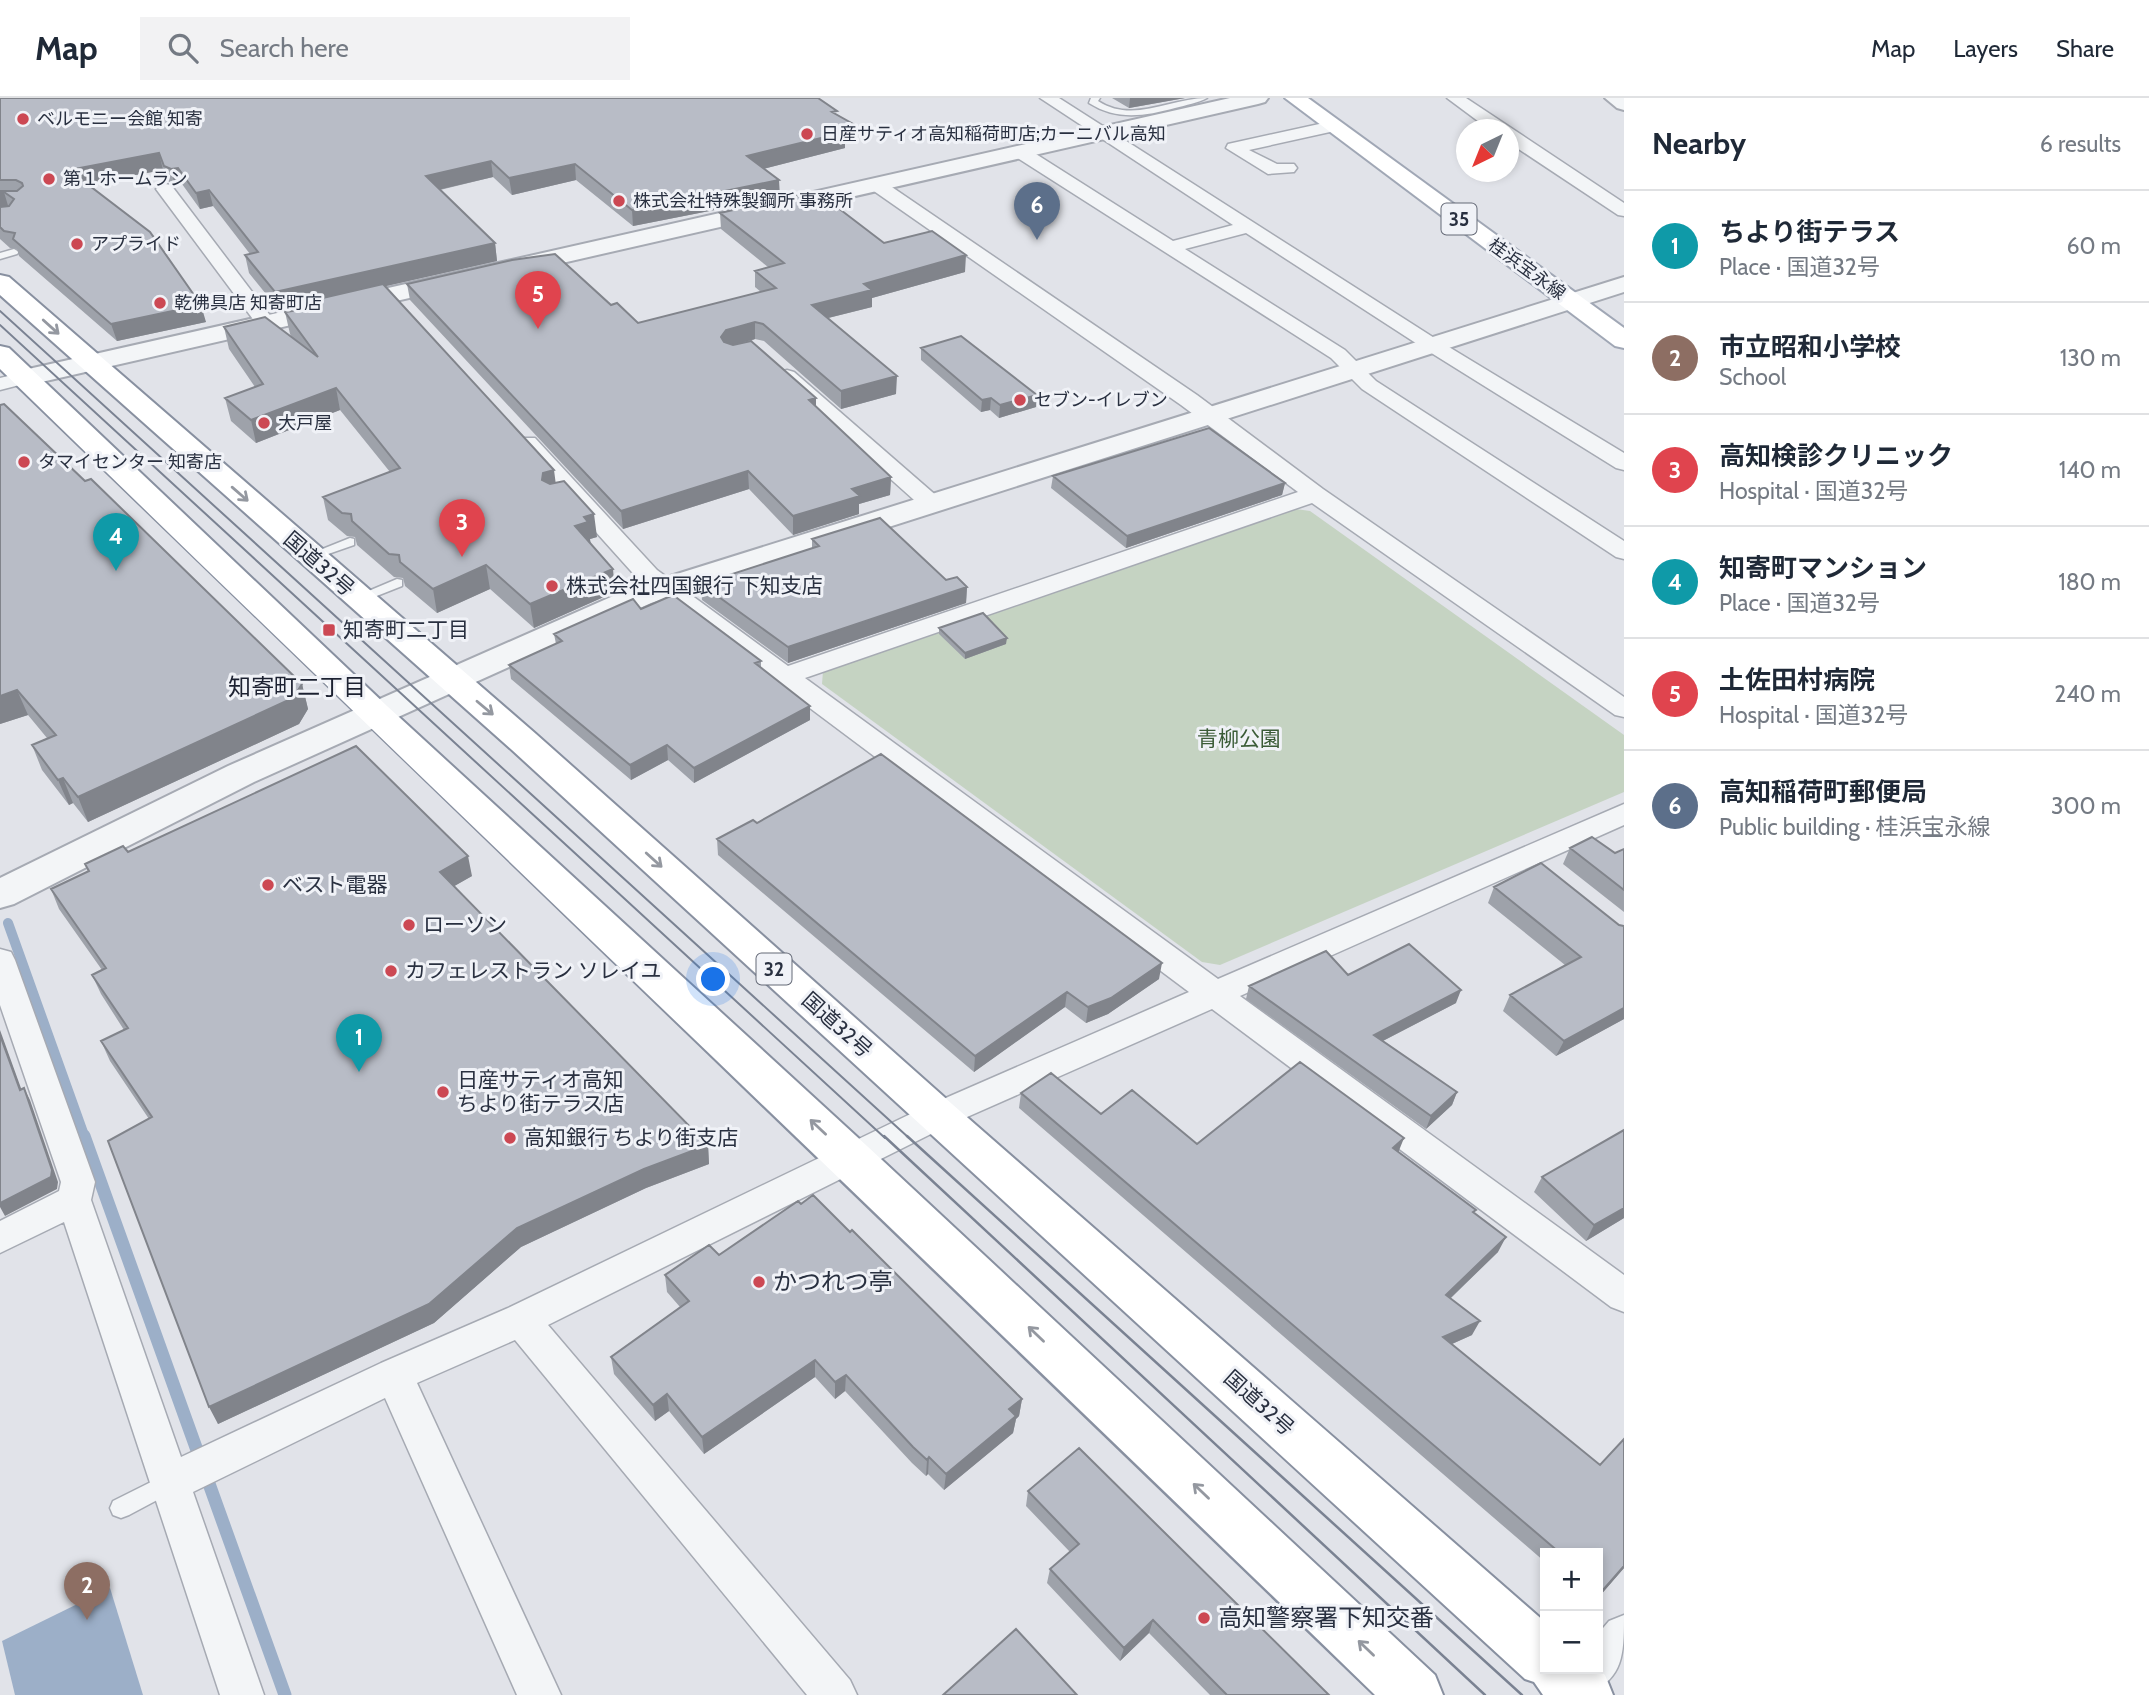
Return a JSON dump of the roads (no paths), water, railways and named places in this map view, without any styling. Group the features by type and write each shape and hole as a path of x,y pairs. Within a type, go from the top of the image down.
{"main road":[{"name":"桂浜宝永線","path":"1295,98 1624,340"},
{"name":"国道32号","path":"7,267 90,362 524,742 937,1116 1576,1675"},
{"path":"8,372 851,1159 1415,1695"}],"street":[{"path":"1048,98 1432,345 1624,463"},
{"path":"8,372 90,362 1258,98"},
{"path":"1455,98 1486,119"},
{"path":"1615,98 1624,104"},
{"path":"1288,168 1274,170 1234,148 1333,126"},
{"path":"1519,141 1624,211"},
{"path":"1022,153 1338,354 1356,369 1369,385 1624,552"},
{"path":"877,185 1624,709"},
{"path":"165,189 265,322"},
{"path":"1170,247 1248,227"},
{"path":"0,894 241,775 664,587 1624,284"},
{"path":"390,294 408,313"},
{"path":"775,365 931,503"},
{"path":"799,414 822,408"},
{"path":"510,425 570,497 648,575 1212,995 1624,1296"},
{"path":"785,676 1315,494"},
{"path":"169,1483 394,1375 521,1320 937,1116 1212,995 1539,864 1624,814"},
{"path":"0,960 79,1182 74,1200 242,1695"},
{"path":"0,1238 74,1200"},
{"path":"521,1320 835,1695"},
{"path":"394,1375 539,1695"},
{"path":"1576,1675 1624,1636"}],"lane":[{"path":"1094,100 1087,105 1088,111 1114,117 1203,98"},
{"path":"0,256 7,267"},
{"path":"311,556 350,542"},
{"path":"359,598 397,583"},
{"path":"121,1508 169,1483"}],"water":[{"path":"110,1588 143,1695 15,1695 2,1641"}],"waterway":[{"path":"8,923 85,1138"},
{"path":"84,1136 285,1695"}],"tram line":[{"path":"0,311 909,1138"},
{"path":"0,325 885,1138"},
{"path":"884,1136 1485,1695"},
{"path":"907,1136 1522,1695"}],"place":[{"name":"ベルモニー会館 知寄","path":"23,119"},
{"name":"日産サティオ高知稲荷町店;カーニバル高知","path":"807,134"},
{"name":"第１ホームラン","path":"49,179"},
{"name":"株式会社特殊製鋼所 事務所","path":"619,201"},
{"name":"高知稲荷町郵便局","path":"1037,240"},
{"name":"アプライド","path":"77,244"},
{"name":"乾佛具店 知寄町店","path":"160,303"},
{"name":"土佐田村病院","path":"538,329"},
{"name":"セブン-イレブン","path":"1020,400"},
{"name":"大戸屋","path":"264,423"},
{"name":"タマイセンター 知寄店","path":"24,462"},
{"name":"高知検診クリニック","path":"462,557"},
{"name":"知寄町マンション","path":"116,571"},
{"name":"株式会社四国銀行 下知支店","path":"552,586"},
{"name":"知寄町二丁目","path":"329,630"},
{"name":"ベスト電器","path":"268,885"},
{"name":"ローソン","path":"409,925"},
{"name":"カフェレストラン ソレイユ","path":"391,971"},
{"name":"ちより街テラス","path":"359,1072"},
{"name":"日産サティオ高知 ちより街テラス店","path":"443,1092"},
{"name":"高知銀行 ちより街支店","path":"510,1138"},
{"name":"かつれつ亭","path":"759,1282"},
{"name":"高知警察署下知交番","path":"1204,1618"},
{"name":"市立昭和小学校","path":"87,1620"}],"district":[{"name":"知寄町二丁目","path":"297,687"}],"park label":[{"name":"青柳公園","path":"1239,739"}]}
